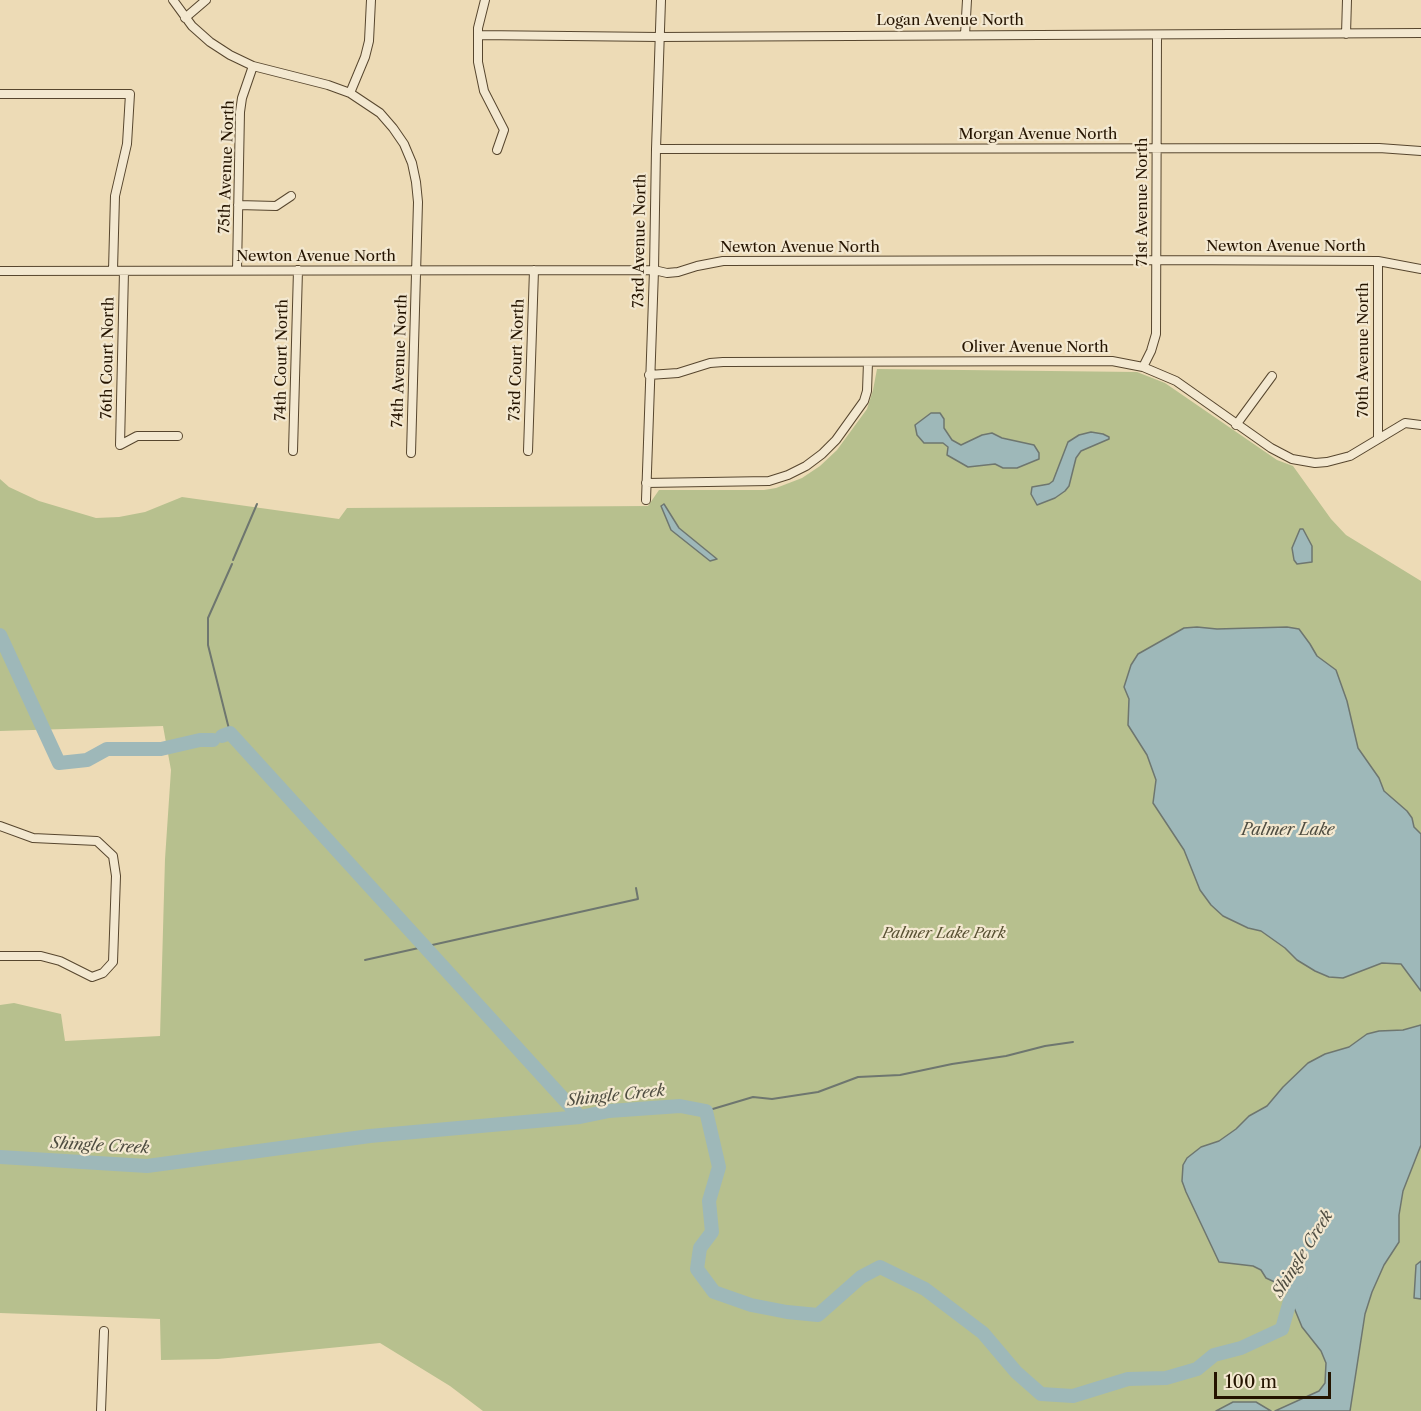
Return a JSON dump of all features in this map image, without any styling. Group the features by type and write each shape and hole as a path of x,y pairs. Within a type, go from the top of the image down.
{"street":[{"name":"74th Avenue North","path":"173,0 185,18 210,42 230,55 253,66 328,85 350,93 380,113 404,144 412,163 418,202 411,453"},
{"path":"185,18 206,0"},
{"path":"350,93 369,41 370,0"},
{"path":"485,0 480,14 478,35 480,76 484,91 504,130 497,150"},
{"name":"73rd Avenue North","path":"646,500 661,0"},
{"path":"965,35 967,0"},
{"path":"1346,34 1347,0"},
{"name":"Logan Avenue North","path":"478,35 659,37 1421,33"},
{"name":"71st Avenue North","path":"1143,367 1156,334 1157,35"},
{"name":"75th Avenue North","path":"237,270 241,105 253,66"},
{"path":"0,94 130,94 127,144 115,196 113,270"},
{"name":"Morgan Avenue North","path":"656,149 1379,148 1421,151"},
{"path":"238,205 276,206 291,196"},
{"name":"Newton Avenue North","path":"0,271 654,270 678,273 697,266 723,261 1157,260 1378,261 1421,269"},
{"name":"70th Avenue North","path":"1378,261 1378,439"},
{"name":"74th Court North","path":"293,451 298,270"},
{"name":"73rd Court North","path":"528,451 534,270"},
{"name":"76th Court North","path":"124,271 120,445 137,436 178,436"},
{"name":"Oliver Avenue North","path":"650,375 678,373 710,363 1112,361 1143,367 1176,381 1236,425 1281,454 1292,459 1315,463 1350,456 1406,423 1421,425"},
{"path":"646,483 770,481 806,466 836,440 864,401 867,391 868,362"},
{"path":"1236,425 1272,376"},
{"path":"0,826 33,838 98,841 113,856 116,876 113,962 103,973 92,977 60,960 41,956 0,956"},
{"path":"101,1411 104,1331"}],"green space":[{"name":"Palmer Lake Park","path":"877,369 1137,372 1165,383 1277,460 1293,466 1331,519 1346,535 1421,581 1421,1411 483,1411 450,1386 380,1343 218,1359 161,1360 160,1319 0,1313 0,1005 14,1003 61,1014 65,1041 160,1036 165,859 171,770 163,726 0,731 0,479 9,487 39,501 96,518 119,517 145,512 182,497 339,519 347,508 648,506 659,490 764,490 802,478 820,466 837,450 867,409"}],"water":[{"path":"931,413 940,413 944,419 944,428 952,440 961,445 992,433 1002,438 1034,445 1039,453 1039,459 1017,468 1003,468 995,464 968,467 947,455 948,447 943,443 924,443 917,435 915,425"},
{"path":"1091,432 1103,434 1109,439 1081,451 1076,458 1069,486 1065,491 1037,505 1031,494 1032,487 1053,481 1068,442 1079,435"},
{"path":"664,504 679,528 717,559 710,561 671,530 661,506"},
{"path":"1300,529 1303,529 1312,546 1312,562 1297,564 1292,548"},
{"name":"Palmer Lake","path":"1184,628 1299,629 1317,656 1336,670 1347,701 1358,748 1379,778 1384,791 1407,811 1414,827 1421,834 1421,991 1401,964 1382,963 1343,978 1329,977 1315,971 1297,960 1285,948 1261,931 1248,928 1223,916 1200,890 1184,850 1153,803 1156,780 1147,755 1128,725 1129,699 1124,687 1131,665 1138,654"},
{"path":"1421,1025 1421,1145 1403,1191 1399,1215 1399,1242 1384,1265 1365,1314 1350,1411 1275,1411 1319,1391 1325,1383 1326,1363 1321,1351 1302,1327 1288,1293 1281,1285 1266,1278 1261,1270 1253,1266 1219,1262 1186,1192 1182,1181 1183,1165 1187,1158 1201,1147 1219,1141 1249,1116 1267,1106 1308,1063 1325,1054 1349,1047 1367,1034 1403,1030"},
{"path":"1421,1261 1421,1299 1414,1298 1416,1265"},
{"path":"1233,1402 1256,1402 1271,1411 1216,1411"}],"waterway":[{"path":"233,560 257,504"},
{"path":"230,733 208,645 208,618 232,564"},
{"path":"0,635 59,763 87,760 107,749 161,749 200,740 213,740"},
{"path":"222,736 230,733 580,1117"},
{"path":"365,960 638,899 636,888"},
{"path":"706,1111 753,1097 772,1099 818,1092 858,1077 900,1075 1073,1042"},
{"name":"Shingle Creek","path":"0,1157 147,1166 370,1136 580,1117 609,1111 680,1106 706,1111 719,1167 709,1201 712,1232 700,1248 697,1269 714,1292 751,1305 818,1315 861,1277 880,1267 925,1289 983,1333 1016,1372 1041,1394 1073,1396 1128,1379 1166,1378 1197,1369 1214,1355 1241,1348 1282,1329 1290,1301 1301,1285"}]}
